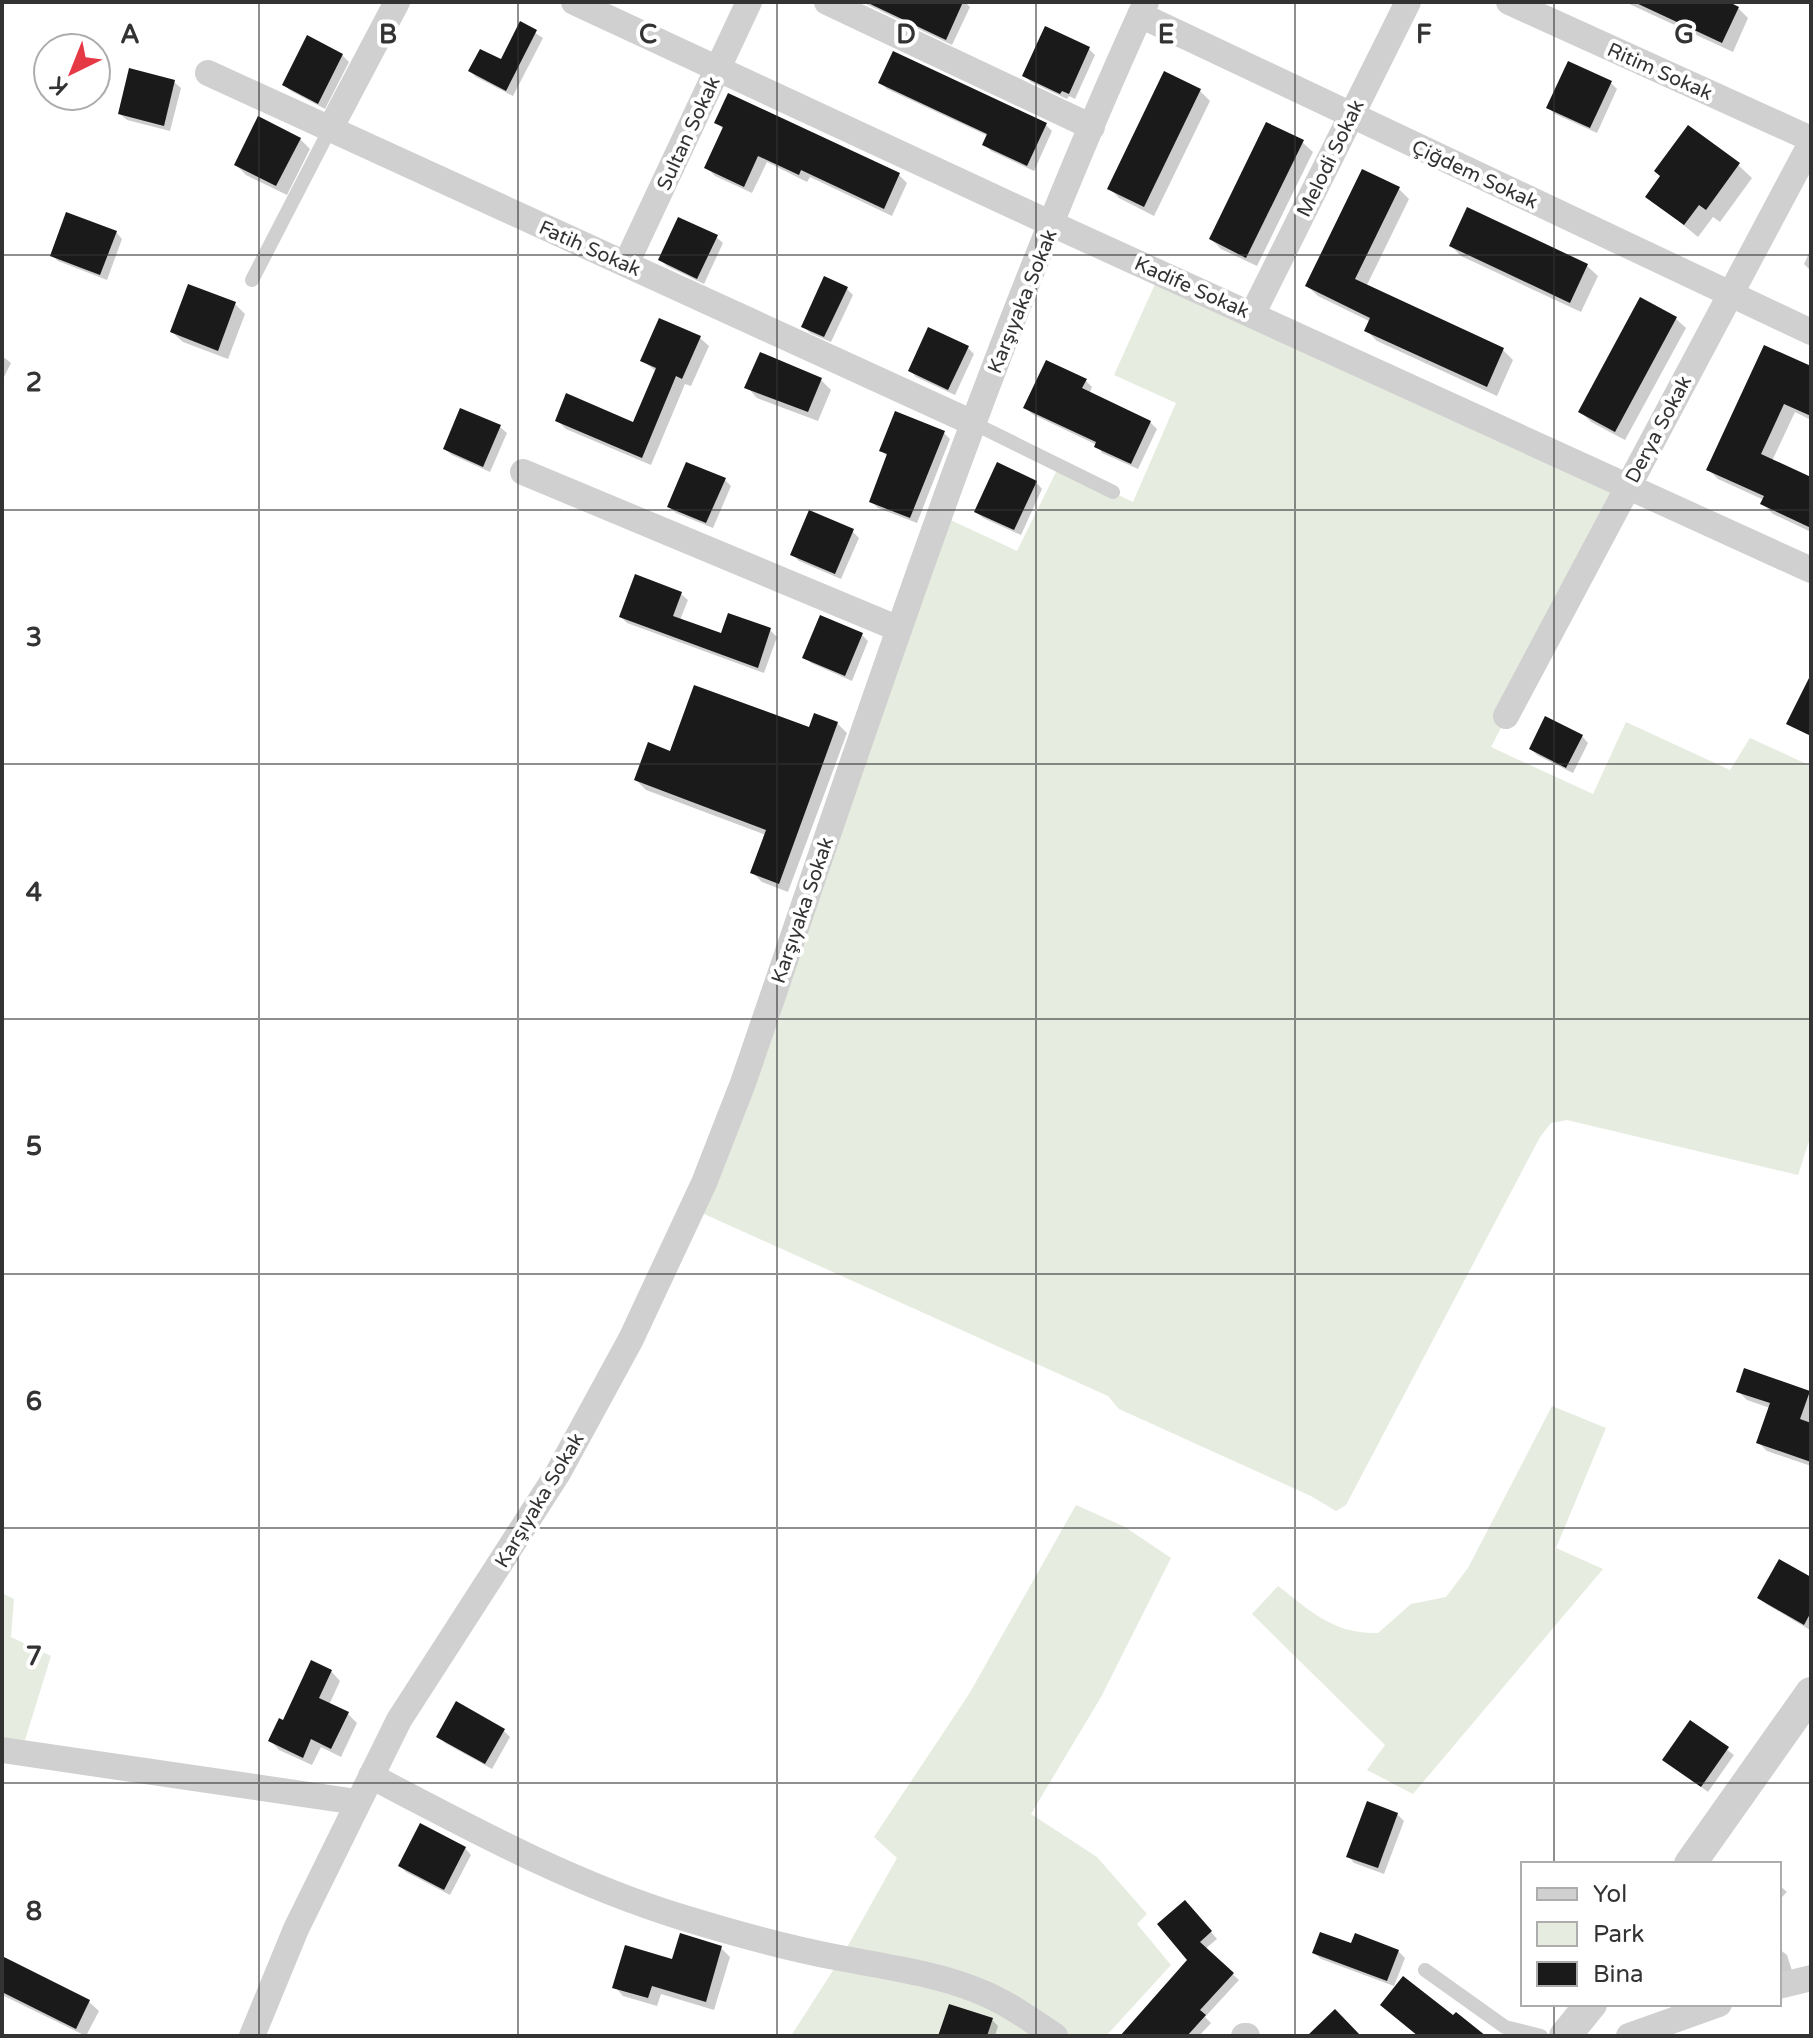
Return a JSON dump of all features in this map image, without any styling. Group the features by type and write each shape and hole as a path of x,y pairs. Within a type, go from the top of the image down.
{"street":[{"path":"330,129 397,2"},
{"name":"Kadife Sokak","path":"574,2 1811,570"},
{"name":"Sultan Sokak","path":"626,264 749,2"},
{"path":"827,2 1092,127"},
{"name":"Melodi Sokak","path":"1252,315 1408,2"},
{"name":"Ritim Sokak","path":"1509,2 1811,141"},
{"name":"Karşıyaka Sokak","path":"252,2036 296,1929 405,1708 558,1473 672,1257 743,1083 973,423 1052,224 1143,9"},
{"name":"Çiğdem Sokak","path":"1143,9 1351,116 1811,332"},
{"name":"Fatih Sokak","path":"208,73 973,423"},
{"name":"Derya Sokak","path":"1506,716 1811,141"},
{"path":"523,472 899,629"},
{"path":"1691,1862 1811,1693"},
{"path":"2,1750 357,1802"},
{"path":"371,1776 525,1856 599,1888 681,1917 795,1949 898,1968 965,1986 1006,2003 1055,2036"},
{"path":"1781,1986 1811,1978"},
{"path":"1565,2036 1589,2006"},
{"path":"1629,2036 1713,2006"}],"lane":[{"path":"252,280 330,129"},
{"path":"973,423 1113,492"},
{"path":"1425,1970 1505,2027 1541,2036"}],"green space":[{"path":"1160,273 1627,487 1491,747 1593,794 1626,722 1730,770 1750,738 1811,766 1811,1135 1798,1175 1567,1120 1551,1123 1540,1137 1346,1505 1336,1511 1311,1496 1119,1409 1108,1396 693,1209 940,515 1017,551 1059,466 1133,502 1176,403 1114,375"},
{"path":"1552,1406 1606,1428 1556,1548 1603,1569 1413,1794 1367,1770 1385,1745 1252,1614 1278,1586 1324,1620 1348,1630 1378,1633 1411,1604 1446,1597 1468,1568"},
{"path":"1076,1505 1125,1527 1171,1558 1101,1697 1031,1814 1097,1857 1147,1914 1137,1924 1171,1965 1106,2036 791,2036 841,1958 897,1858 874,1837 969,1694"},
{"path":"2,1593 14,1599 11,1637 51,1656 21,1753 2,1750"}],"building":[{"path":"866,2 963,2 946,40"},
{"path":"1634,2 1729,2 1739,7 1722,43"},
{"path":"520,21 537,30 506,91 468,71 480,49 501,59"},
{"path":"1045,26 1090,47 1069,94 1062,91 1060,94 1022,76"},
{"path":"307,35 343,54 318,104 282,85"},
{"path":"893,51 1047,123 1027,166 982,145 987,134 878,83"},
{"path":"1568,61 1612,81 1590,128 1546,108"},
{"path":"129,68 175,80 164,126 118,114"},
{"path":"1164,71 1201,89 1144,207 1107,189"},
{"path":"728,93 900,173 884,209 801,170 799,175 758,156 744,187 704,168 723,127 714,123"},
{"path":"258,116 301,138 276,186 234,165"},
{"path":"1266,122 1304,140 1246,258 1209,239"},
{"path":"1688,125 1740,163 1706,210 1699,205 1684,225 1645,197 1660,176 1654,171"},
{"path":"1362,169 1400,187 1355,279 1504,348 1487,387 1364,331 1370,318 1305,286"},
{"path":"1467,207 1588,264 1570,303 1449,246"},
{"path":"66,212 117,231 100,275 50,256"},
{"path":"678,217 718,235 697,279 658,260"},
{"path":"824,276 848,287 824,337 801,327"},
{"path":"188,284 236,302 218,351 170,332"},
{"path":"1640,297 1677,317 1615,432 1578,412"},
{"path":"659,318 701,336 682,379 676,376 642,458 555,421 566,393 633,422 656,368 640,361"},
{"path":"928,327 969,346 948,390 908,371"},
{"path":"1764,345 1811,366 1811,416 1784,404 1761,454 1811,477 1811,528 1760,504 1764,496 1706,470"},
{"path":"760,352 822,378 808,412 744,388"},
{"path":"1046,360 1087,379 1082,388 1151,421 1131,464 1094,447 1096,442 1023,408"},
{"path":"460,408 501,425 483,467 443,449"},
{"path":"895,411 945,431 910,518 869,502 887,454 879,451"},
{"path":"686,462 726,478 706,523 667,507"},
{"path":"997,462 1037,481 1014,530 974,512"},
{"path":"809,510 854,529 835,574 790,555"},
{"path":"635,574 682,592 673,616 721,633 728,613 771,628 758,668 619,617"},
{"path":"820,615 863,633 845,676 802,658"},
{"path":"1811,674 1811,736 1786,724"},
{"path":"694,685 809,727 814,713 838,722 779,884 750,873 766,830 634,780 648,742 670,751"},
{"path":"1545,716 1583,735 1566,768 1529,749"},
{"path":"1744,1368 1810,1391 1800,1419 1811,1423 1811,1462 1756,1443 1770,1403 1736,1392"},
{"path":"1779,1559 1811,1577 1811,1612 1804,1625 1757,1598"},
{"path":"311,1660 332,1670 319,1698 349,1712 331,1749 311,1739 303,1758 268,1741 279,1718 283,1720"},
{"path":"456,1701 505,1729 485,1764 436,1737"},
{"path":"1690,1720 1729,1747 1701,1787 1662,1760"},
{"path":"1367,1801 1398,1813 1378,1868 1346,1857"},
{"path":"420,1823 466,1847 444,1890 398,1866"},
{"path":"1185,1900 1212,1931 1200,1942 1234,1973 1200,2010 1206,2015 1187,2036 1120,2036 1187,1960 1157,1924"},
{"path":"1320,1932 1351,1943 1355,1933 1399,1950 1387,1981 1312,1953"},
{"path":"680,1933 722,1946 706,2002 652,1986 648,1998 612,1988 625,1945 672,1959"},
{"path":"2,1956 90,2000 76,2029 2,1992"},
{"path":"1403,1976 1486,2036 1418,2036 1380,2005"},
{"path":"949,2004 993,2018 987,2036 938,2036"},
{"path":"1335,2009 1361,2036 1307,2036"}]}
